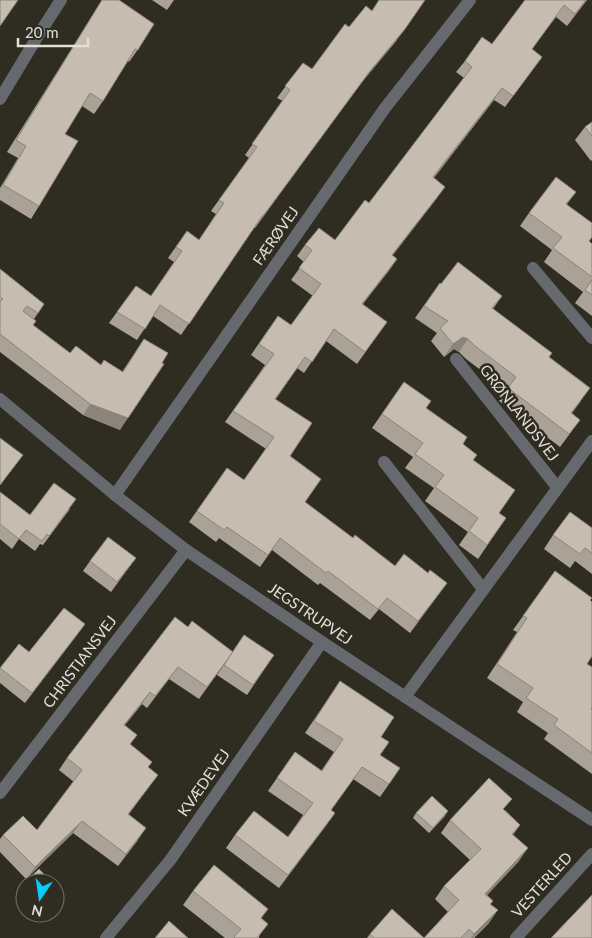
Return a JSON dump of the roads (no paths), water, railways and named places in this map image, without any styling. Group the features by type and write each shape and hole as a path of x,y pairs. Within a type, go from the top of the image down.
{"street":[{"path":"0,99 62,0"},
{"name":"FÆRØVEJ","path":"115,495 385,108 470,0"},
{"path":"533,268 592,338"},
{"name":"GRØNLANDSVEJ","path":"456,359 557,487"},
{"name":"JEGSTRUPVEJ","path":"0,399 115,495 186,550 592,820"},
{"name":"GRØNLANDSVEJ","path":"405,697 592,441"},
{"path":"384,462 483,589"},
{"name":"CHRISTIANSVEJ","path":"0,793 186,550"},
{"name":"KVÆDEVEJ","path":"106,938 171,859 322,642"},
{"name":"VESTERLED","path":"516,938 592,854"}]}
